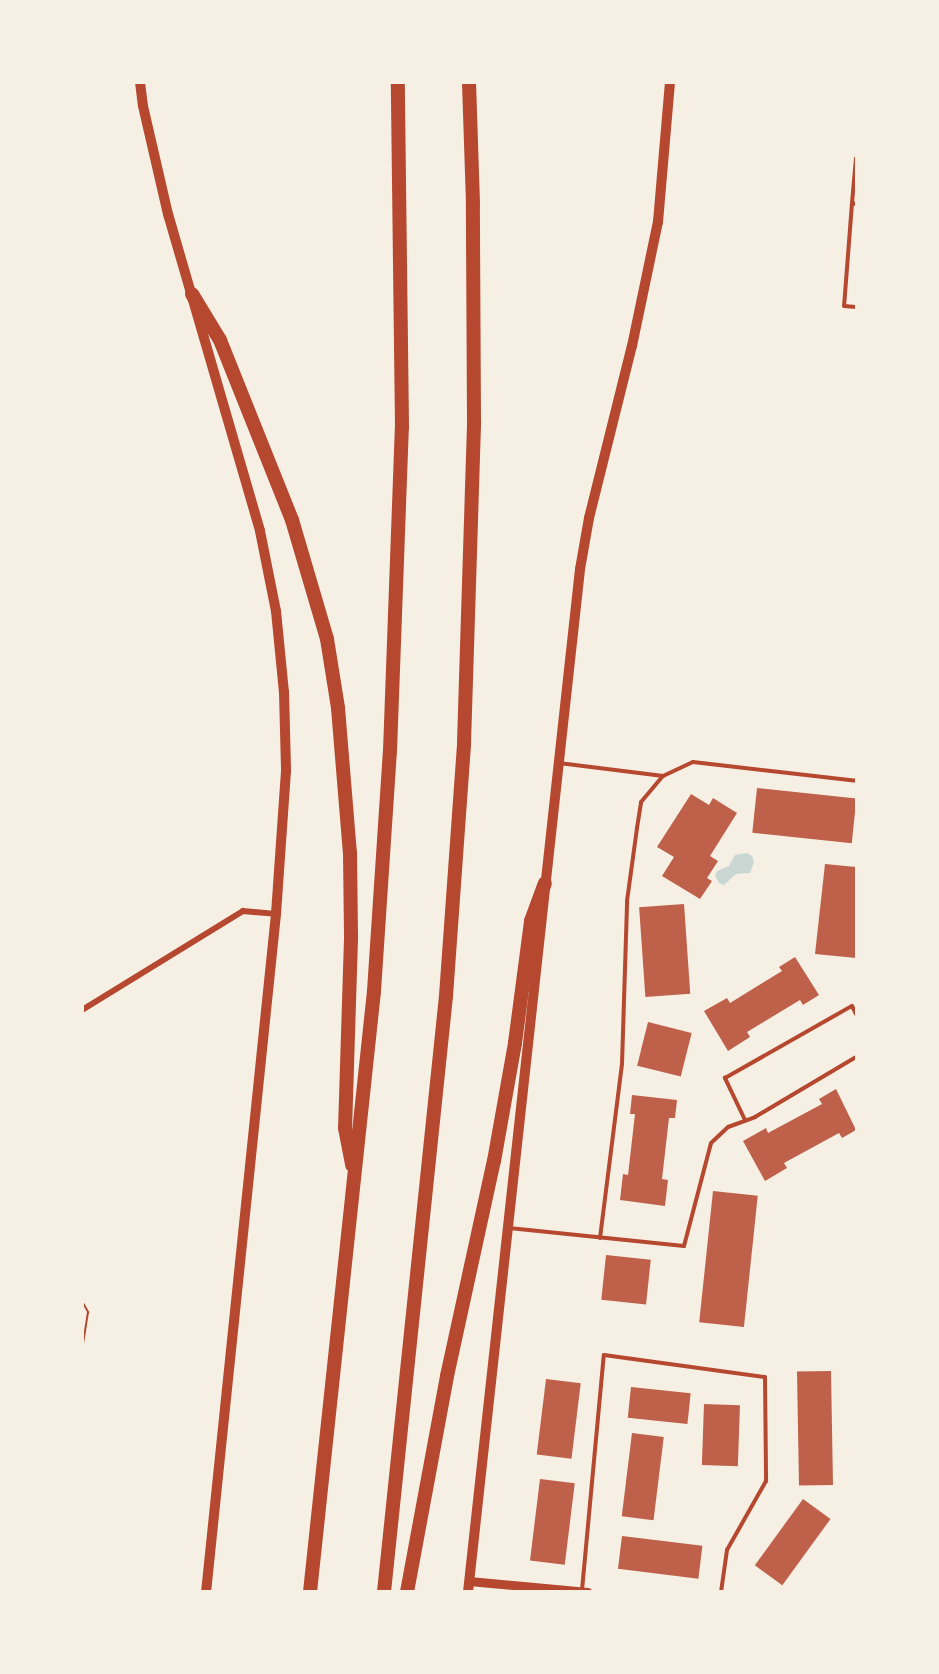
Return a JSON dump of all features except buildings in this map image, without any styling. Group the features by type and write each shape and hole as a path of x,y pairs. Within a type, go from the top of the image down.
{"highway":[{"path":"310,1592 355,1179 384,857 396,621 402,427 398,82"},
{"path":"384,1592 446,996 464,743 474,421 473,203 469,82"},
{"path":"192,294 220,340 288,510 327,639 338,708 349,841 351,939 345,1128 355,1179"},
{"path":"407,1592 447,1376 494,1161 515,1042 531,921 545,883"}],"main road":[{"path":"140,82 143,106 168,214 260,531 276,611 284,692 286,771 276,914 206,1592"},
{"path":"469,1586 580,568 589,518 632,346 660,211 670,82"}],"street":[{"path":"82,1010 243,911 276,914"},
{"path":"469,1586 587,1592"}],"lane":[{"path":"856,152 854,203 844,306 856,307"},
{"path":"600,1238 622,1064 627,901 641,802 663,776 693,762 856,781"},
{"path":"558,763 663,776"},
{"path":"745,1120 725,1078 852,1006 856,1014"},
{"path":"507,1228 684,1246 711,1143 728,1127 745,1120 856,1057"},
{"path":"582,1591 604,1355 765,1377 766,1481 727,1550 721,1592"}],"path":[{"path":"82,1301 88,1312 82,1350"}],"shaded area":[{"path":"747,853 752,856 754,862 750,873 736,874 724,885 719,883 715,875 717,871 729,866 735,855"}]}
